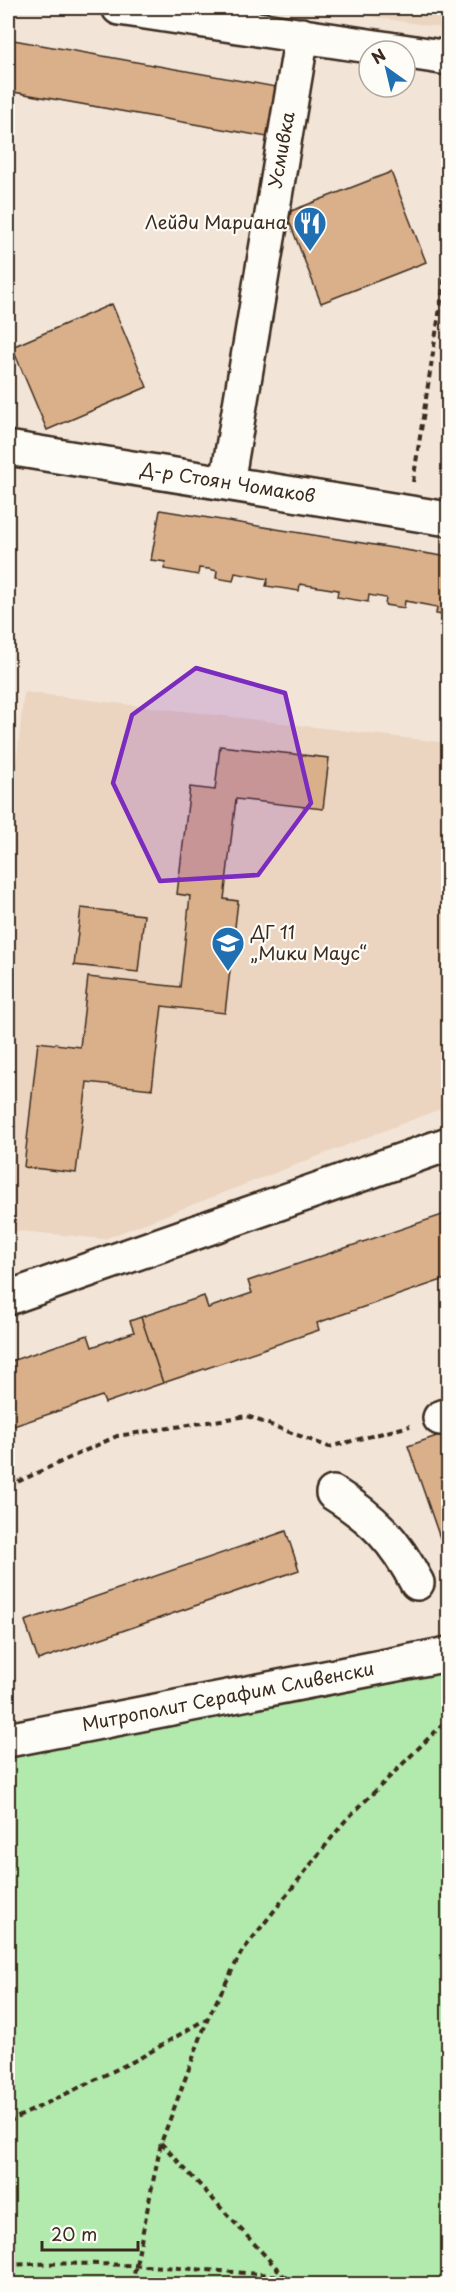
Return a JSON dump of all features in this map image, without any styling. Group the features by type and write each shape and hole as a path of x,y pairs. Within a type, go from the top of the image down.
{"street":[{"path":"119,8 448,58"},
{"name":"Усмивка","path":"227,483 302,35"},
{"name":"Д-р Стоян Чомаков","path":"8,448 448,519"},
{"path":"8,1298 448,1144"},
{"path":"333,1493 362,1511 384,1531 403,1556 417,1583"},
{"name":"Митрополит Серафим Сливенски","path":"8,1740 448,1654"}],"path":[{"path":"408,512 448,256"},
{"path":"8,1484 13,1484 117,1437 247,1416 329,1447 444,1417"},
{"path":"132,2284 161,2143 208,2018 241,1953 345,1821 448,1719"},
{"path":"8,2122 140,2058 208,2018"},
{"path":"161,2143 284,2276 299,2284"},
{"path":"8,2265 45,2263 136,2265 284,2276"}],"highlighted area":[{"path":"196,668 285,693 311,803 258,875 160,881 113,783 132,715"}],"shaded area":[{"path":"321,8 448,8 448,29"},
{"name":"ДГ 11 „Мики Маус“","path":"24,692 448,743 448,1106 104,1239 8,1230 8,839"}],"green space":[{"path":"448,1654 448,2284 8,2284 8,1740"}],"building":[{"path":"8,39 276,87 267,137 8,91"},
{"path":"391,172 426,262 321,303 286,213"},
{"path":"112,304 147,387 47,430 12,347"},
{"path":"160,510 448,557 448,616 436,614 437,607 405,601 404,608 385,605 386,598 369,595 368,602 337,597 338,590 300,584 299,591 266,586 268,579 235,573 233,581 216,578 217,571 209,569 199,568 198,575 164,569 166,562 151,560"},
{"path":"220,746 329,758 323,809 236,799 224,899 238,901 225,1013 162,1006 152,1089 87,1082 76,1173 24,1167 38,1042 80,1047 88,977 180,987 190,896 177,894 190,787 215,790"},
{"path":"81,908 144,915 138,972 74,965"},
{"path":"448,1213 448,1278 317,1323 319,1330 163,1383 141,1317 204,1296 208,1308 252,1293 248,1281"},
{"path":"141,1317 163,1383 105,1403 102,1396 8,1428 8,1362 88,1335 92,1347 134,1332 130,1321"},
{"path":"448,1432 448,1535 440,1538 408,1446"},
{"path":"286,1531 299,1570 38,1660 25,1621"}],"place":[{"name":"Лейди Мариана","path":"310,252"},
{"name":"ДГ 11 „Мики Маус“","path":"228,972"}]}
